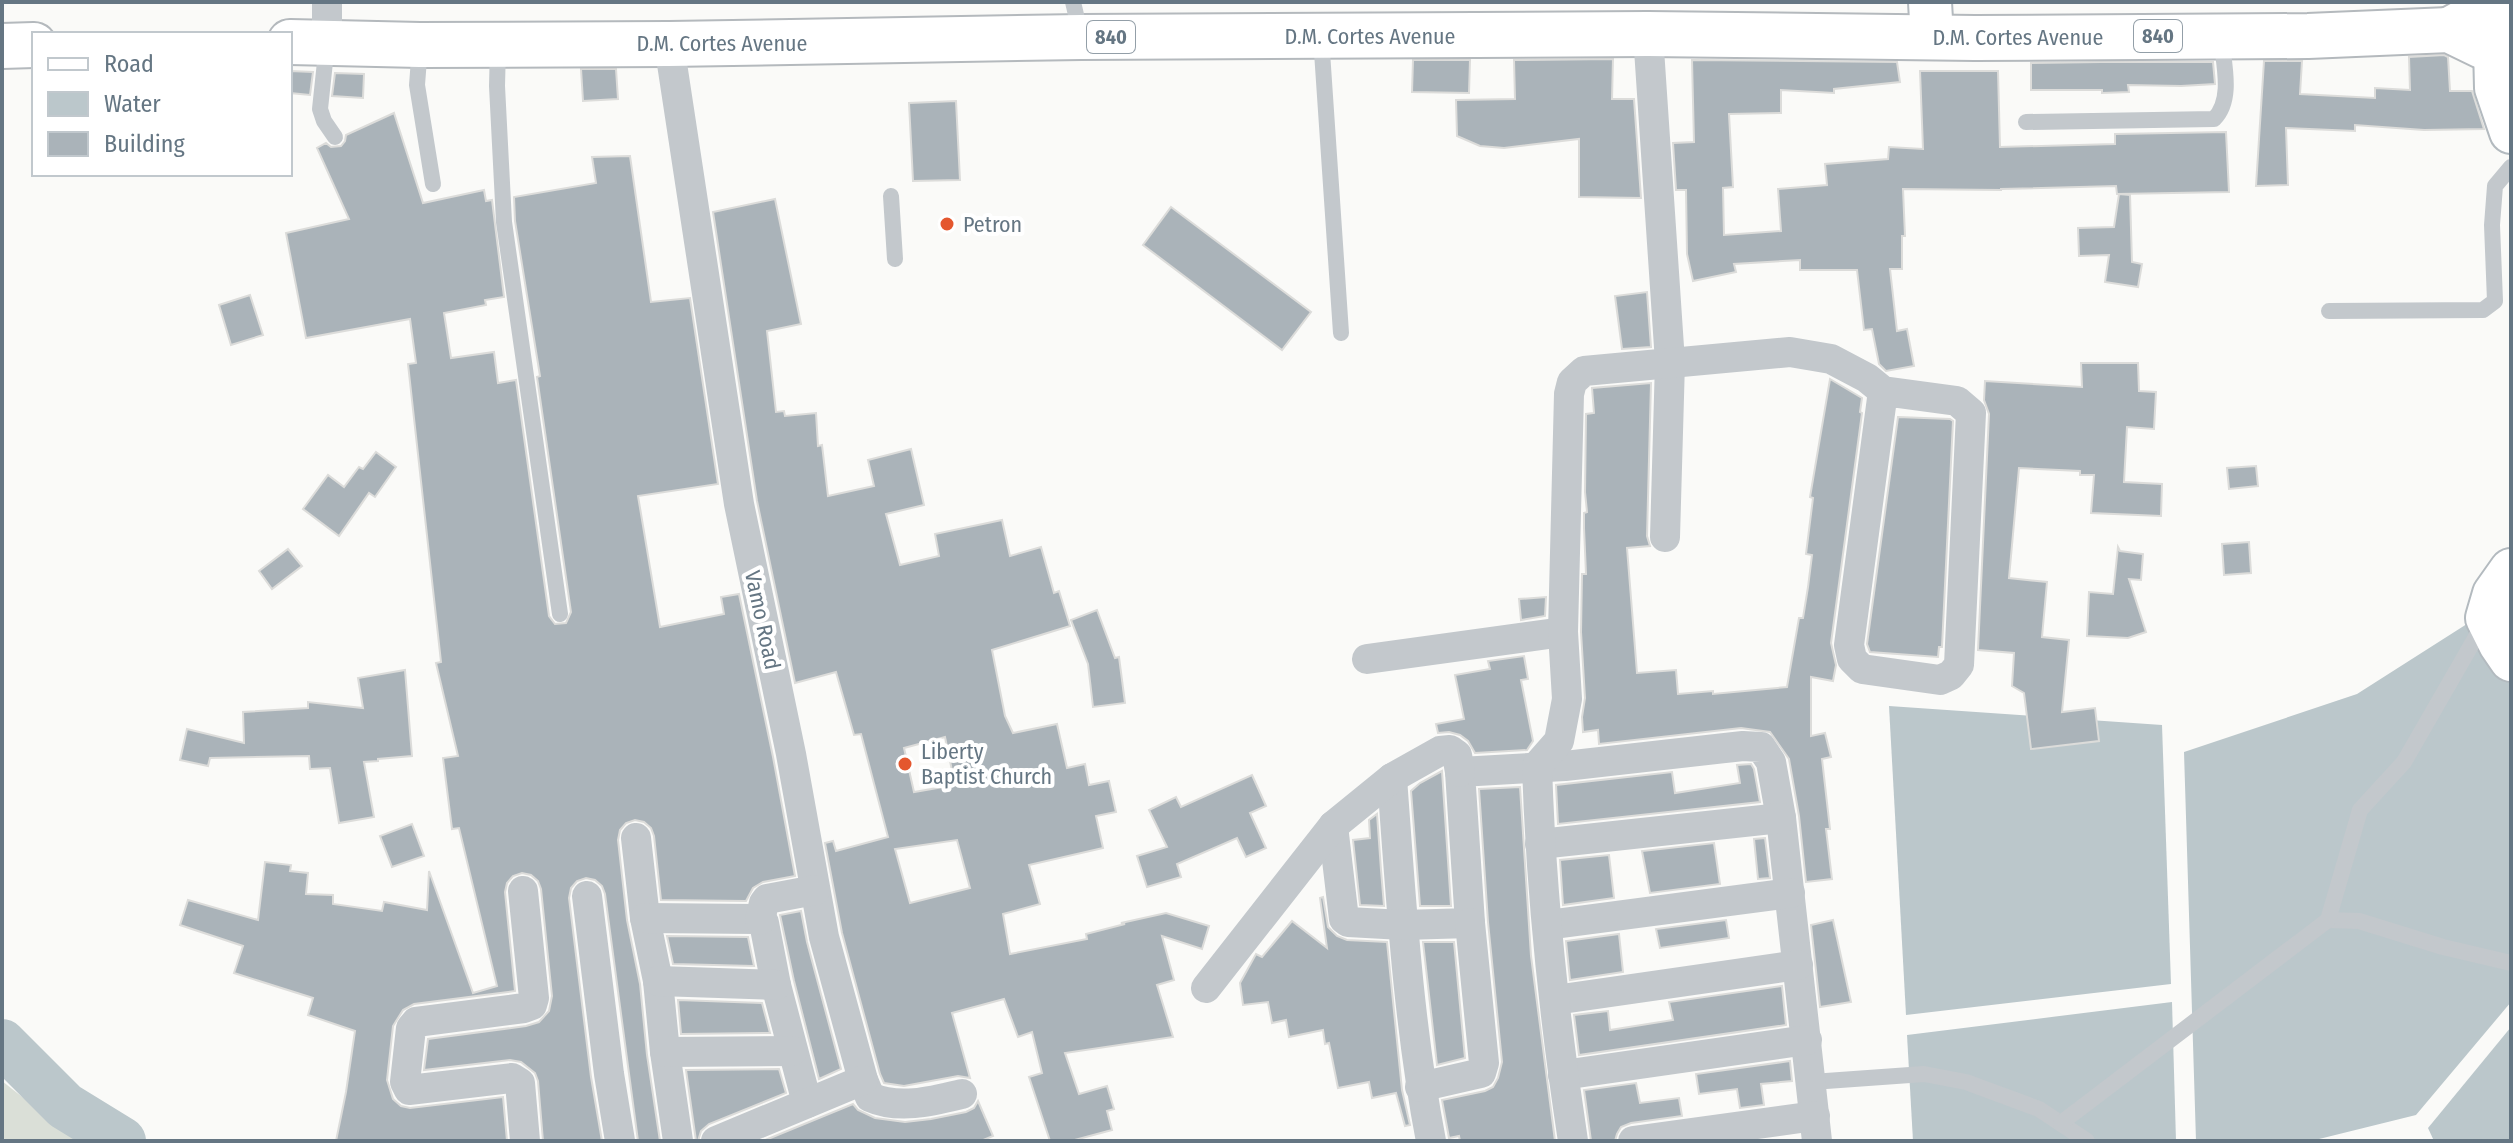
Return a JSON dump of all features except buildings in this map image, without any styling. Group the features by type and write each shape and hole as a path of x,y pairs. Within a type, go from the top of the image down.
{"highway":[{"name":"D.M. Cortes Avenue","path":"315,29 420,45 669,44 1077,20 1321,36 1648,34 1931,20 2221,36 2308,36 2449,30 2478,14 2506,43"},
{"path":"2,46 32,45"}],"street":[{"path":"1648,34 1670,362 1665,537"},
{"path":"2506,43 2511,132"},
{"name":"Vamo Road","path":"669,44 739,504 791,754 824,937 863,1080"},
{"path":"1573,1141 1547,925 1537,766 1559,741 1567,699 1563,632 1569,394 1572,382 1584,371 1790,352 1831,359 1867,378 1883,391 1957,401 1971,413 1959,665 1951,675 1940,680 1862,669 1852,659 1849,645 1883,391"},
{"path":"2511,570 2494,594 2487,618 2511,660"},
{"path":"1367,659 1563,632"},
{"path":"1460,772 1565,766 1743,746 1761,747 1771,762 1781,818 1816,1128 1633,1141"},
{"path":"1206,988 1333,826 1392,778 1440,751 1450,750 1457,755 1460,772 1470,923 1484,1063 1481,1073 1420,1087"},
{"path":"1392,778 1420,1087 1431,1141"},
{"path":"1540,844 1781,818"},
{"path":"1333,826 1344,919 1352,924 1470,923"},
{"path":"636,838 678,1141"},
{"path":"760,920 767,899 815,890"},
{"path":"523,891 534,998 532,1005 416,1022 411,1028 405,1082 409,1090 512,1078 520,1083 525,1141"},
{"path":"1547,925 1790,893"},
{"path":"587,896 620,1141"},
{"path":"645,918 760,920 764,923 776,985 807,1103"},
{"path":"1555,1000 1798,965"},
{"path":"658,981 776,985"},
{"path":"1563,1075 1807,1040"},
{"path":"665,1052 792,1051"},
{"path":"716,1141 863,1080 870,1097 879,1101 931,1102 962,1094"}],"lane":[{"path":"315,29 320,109 335,137"},
{"path":"1321,36 1341,333"},
{"path":"2026,122 2214,119 2222,110 2225,86 2221,36"},
{"path":"498,43 497,86 504,222 560,614"},
{"path":"420,45 417,85 433,184"},
{"path":"2329,311 2483,310 2495,301 2492,225 2495,186 2511,167"},
{"path":"891,196 895,259"},
{"path":"2061,1123 2328,920 2360,810 2404,762 2487,618"},
{"path":"2328,920 2359,921 2443,947 2511,963"},
{"path":"1812,1082 1924,1074 1966,1082 2039,1109 2087,1141"}],"shaded area":[{"path":"2,1081 78,1141 7,1141 2,1137"}],"water":[{"path":"2470,622 2511,678 2511,1002 2416,1115 2311,1141 2196,1141 2184,752 2357,694"},
{"path":"1889,706 2162,725 2171,984 1906,1015"},
{"path":"2172,1002 2176,1141 1913,1141 1907,1035"},
{"path":"2511,1027 2511,1141 2434,1141 2428,1128"}],"waterway":[{"path":"2,1043 65,1106 122,1141"}],"place":[{"name":"Petron","path":"947,224"},
{"name":"Liberty Baptist Church","path":"905,764"}]}
